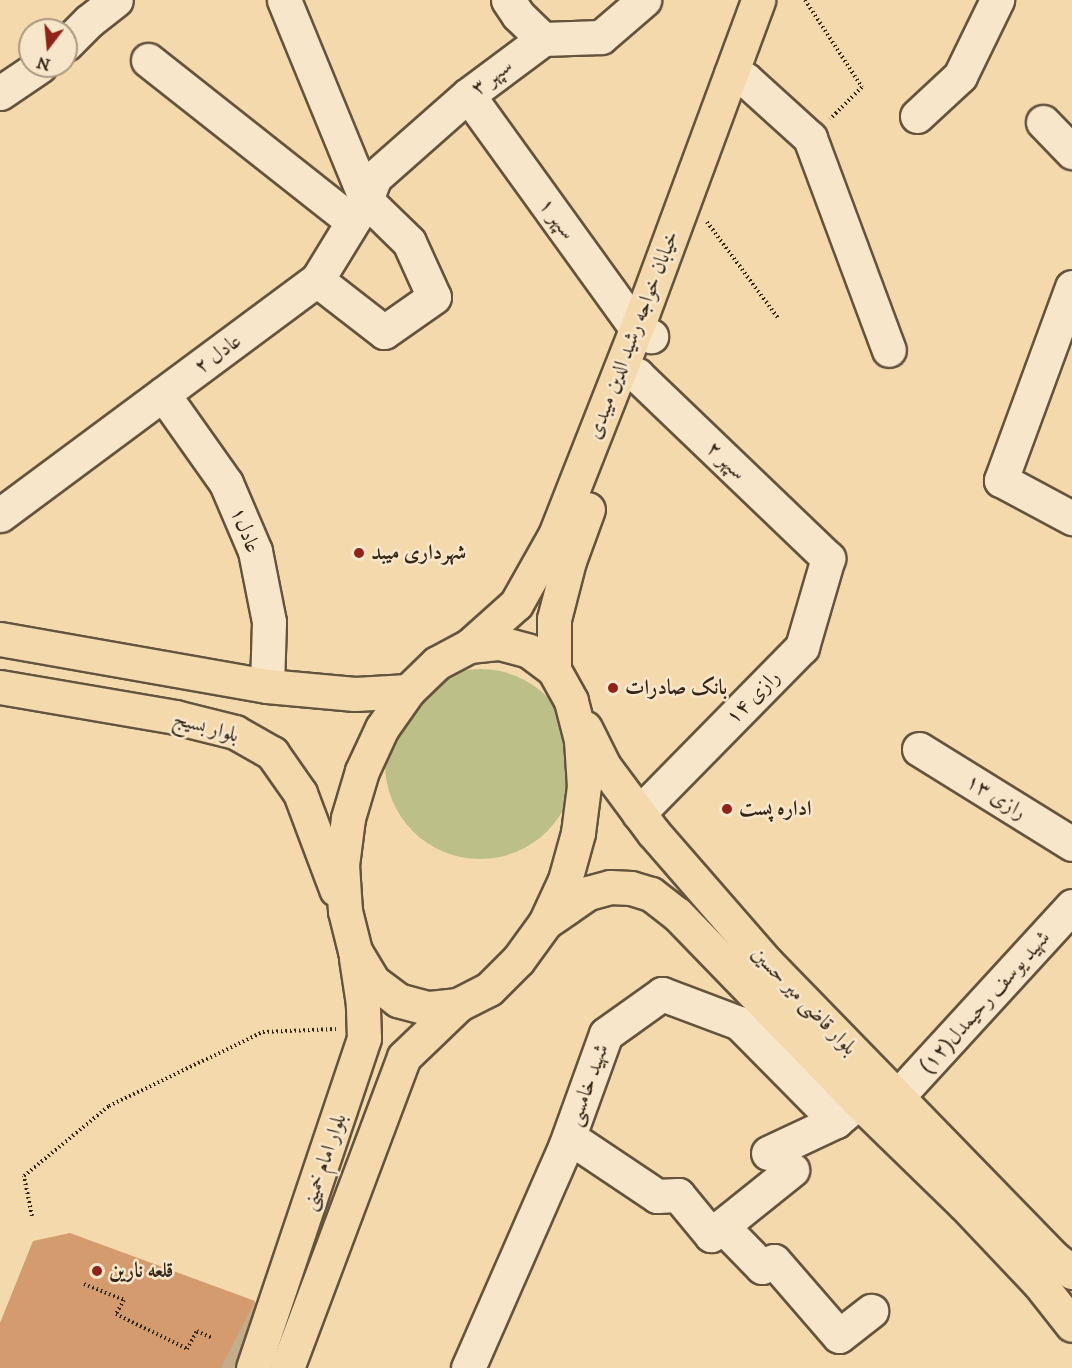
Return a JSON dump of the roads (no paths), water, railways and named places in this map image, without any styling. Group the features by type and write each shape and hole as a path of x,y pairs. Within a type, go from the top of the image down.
{"main road":[{"name":"خیابان خواجه رشید الدین میبدی","path":"644,332 698,209 758,0"},
{"name":"خیابان خواجه رشید الدین میبدی","path":"554,670 554,619 569,561 629,373 738,76 774,0"},
{"name":"خیابان خواجه رشید الدین میبدی","path":"469,646 516,604 555,535 629,373"},
{"path":"0,639 267,686 355,694 408,691"},
{"path":"500,643 529,651 554,670 571,701 581,740 584,786 578,833 565,880 544,923 518,960 489,989 458,1005 426,1008 398,1000 373,981 355,951 345,911 342,865 348,818 362,771 382,728 408,691 437,663 469,646 500,643"},
{"path":"175,717 192,708 197,690 187,672"},
{"name":"بلوار بسیج","path":"0,687 175,717 235,732 272,753 300,793 345,911"},
{"name":"بلوار قاضی میر حسین","path":"571,701 604,766 639,813 766,963 1054,1258 1072,1272"},
{"name":"بلوار قاضی میر حسین","path":"544,923 588,893 610,887 631,888 651,894 677,914 847,1111 964,1204 1039,1283 1072,1325"},
{"name":"بلوار امام خمینی","path":"254,1368 364,1038 355,951"},
{"name":"بلوار امام خمینی","path":"287,1368 404,1057 458,1005"}],"street":[{"path":"82,10 116,0"},
{"path":"284,0 359,210"},
{"path":"508,0 518,15 543,39 601,37 644,0"},
{"path":"917,116 960,76 998,0"},
{"name":"سپهر ۳","path":"317,280 359,210 375,177 468,95 543,39"},
{"path":"148,60 359,210 409,242 434,297 384,332 317,280"},
{"path":"738,76 810,138 889,350"},
{"path":"0,93 22,78"},
{"name":"سپهر ۱","path":"468,95 644,332"},
{"path":"1043,122 1072,152"},
{"name":"عادل ۲","path":"2,510 317,280"},
{"path":"1072,288 1001,480 1072,518"},
{"name":"سپهر ۲","path":"629,373 828,558"},
{"name":"عادل۱","path":"163,393 226,483 255,551 269,622 267,686"},
{"name":"رازی ۱۴","path":"639,813 802,647 828,558"},
{"name":"رازی ۱۳","path":"919,749 1072,844"},
{"name":"شهید یوسف رحیمدل(۱۲)","path":"897,1097 1072,906"},
{"name":"شهید خامسی","path":"468,1368 568,1137 606,1034 662,994 740,1023 847,1111"},
{"path":"568,1137 657,1196 678,1195 711,1235 722,1226 780,1161 847,1111"},
{"path":"722,1226 762,1267 774,1262 839,1336 871,1311"}],"place":[{"name":"شهرداری میبد","path":"359,553"},
{"name":"بانک صادرات","path":"613,688"},
{"name":"اداره پست","path":"727,809"},
{"name":"قلعه نارین","path":"97,1271"}]}
